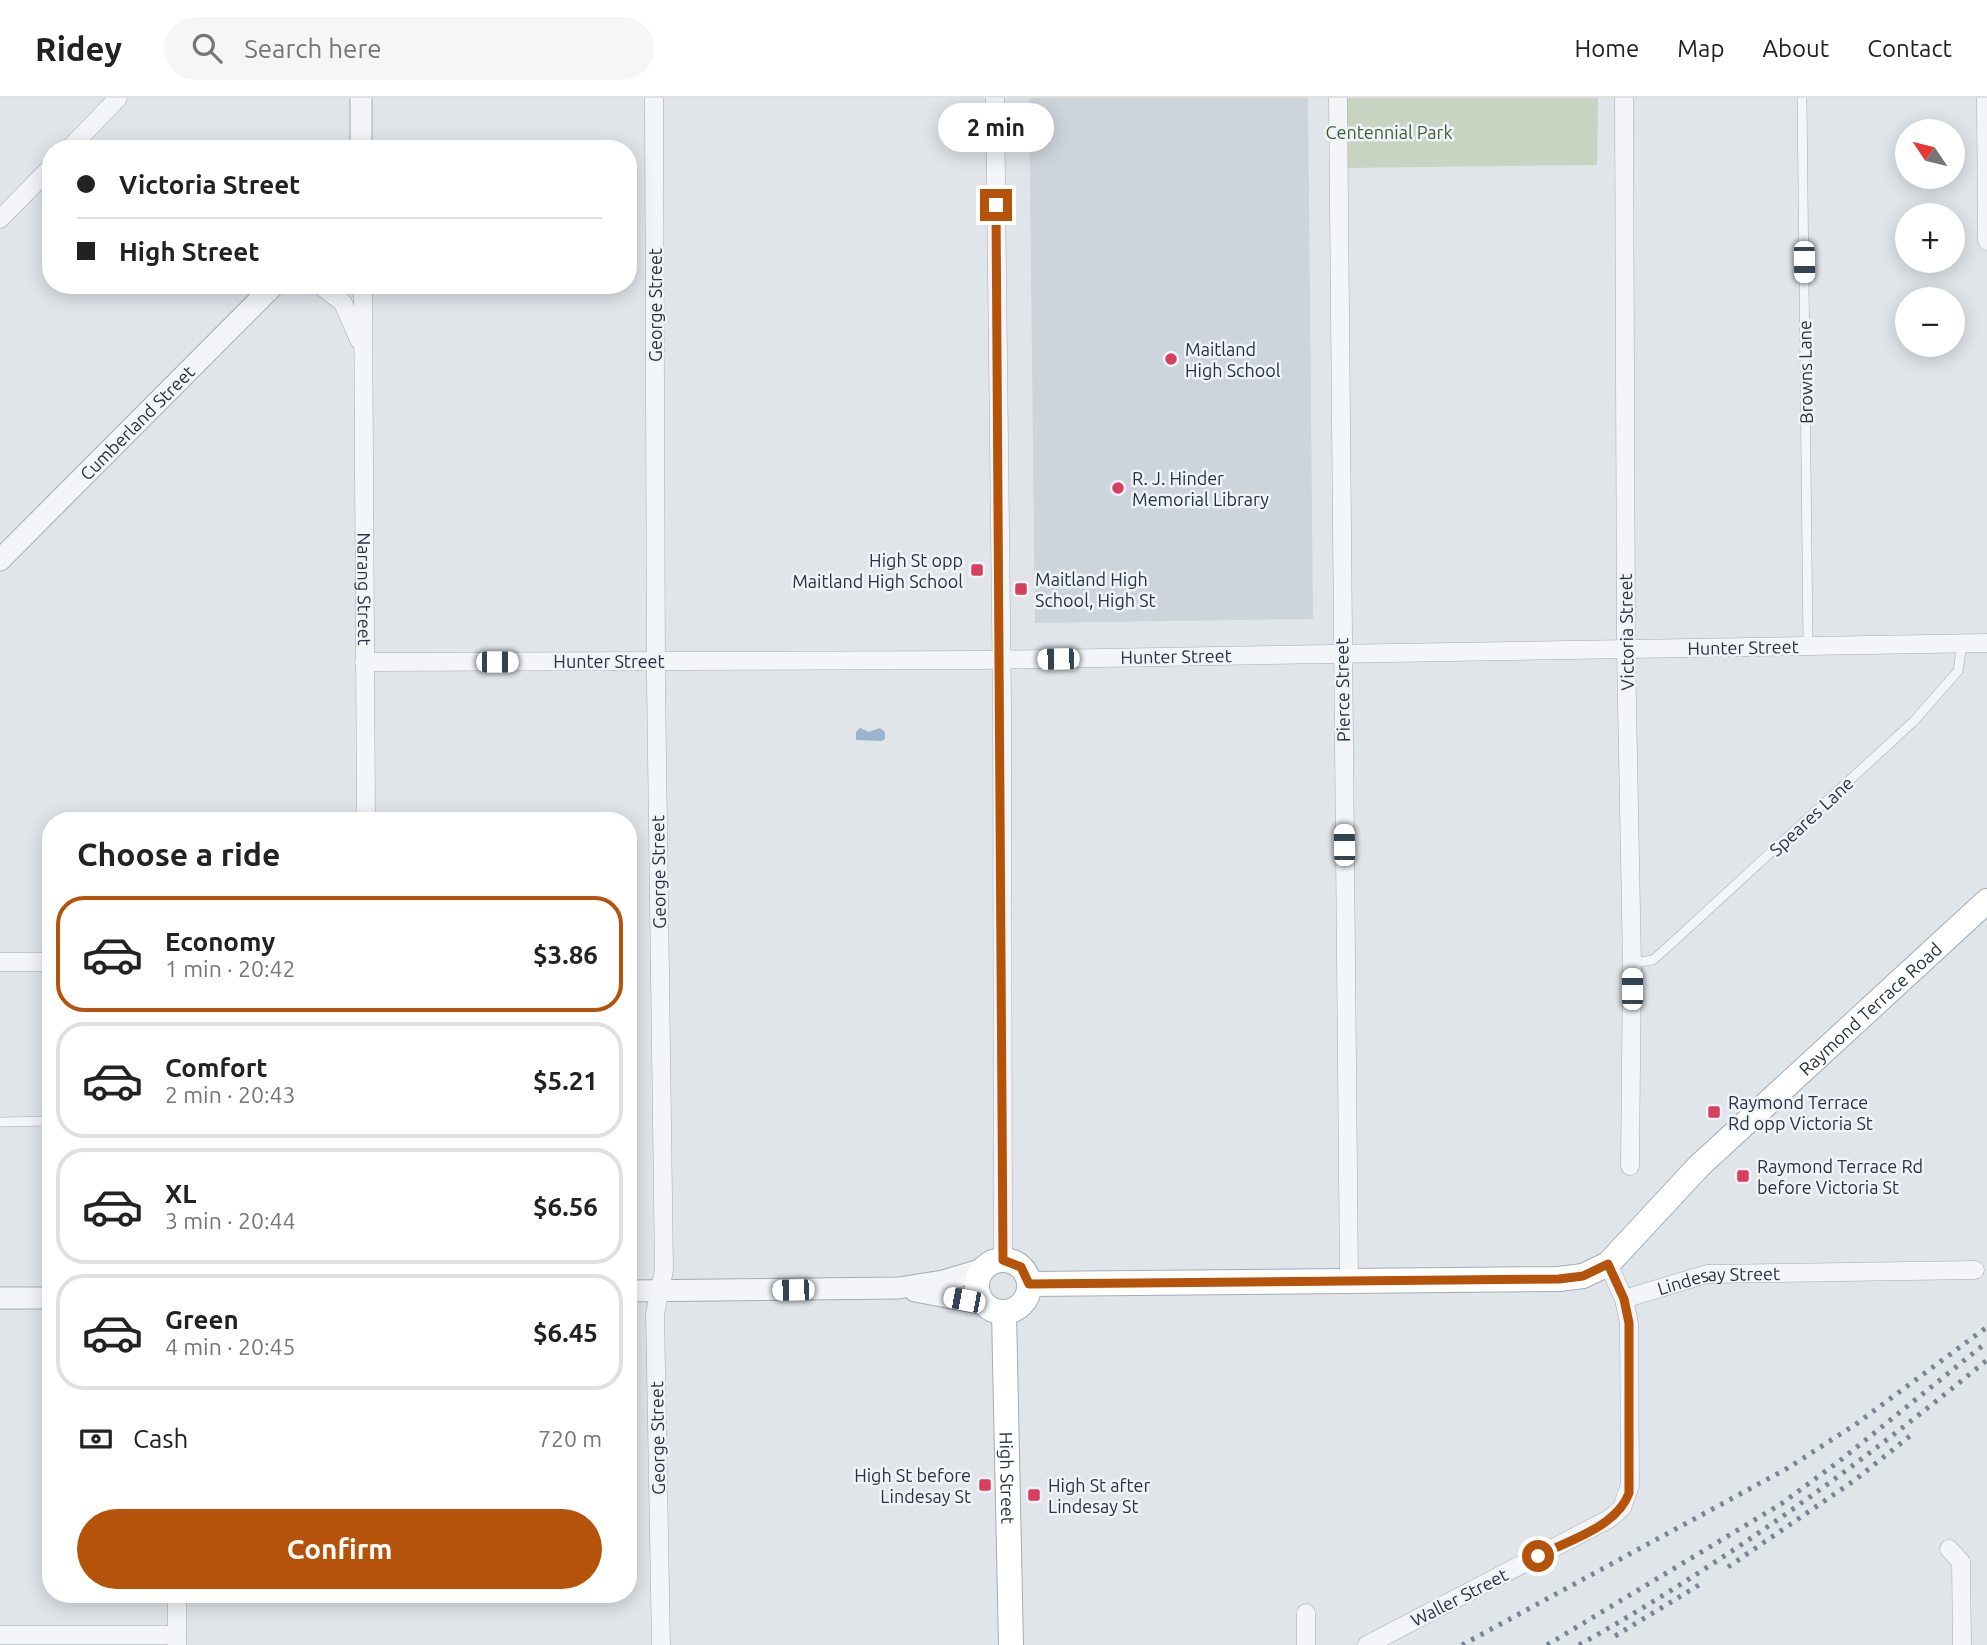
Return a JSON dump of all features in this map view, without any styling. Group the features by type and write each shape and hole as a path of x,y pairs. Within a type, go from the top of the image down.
{"main road":[{"name":"Raymond Terrace Road","path":"1608,1264 1689,1175 1987,901"},
{"path":"1029,1284 1559,1279 1583,1276 1608,1264"},
{"path":"993,1265 1021,1267 1029,1284 1024,1301 1016,1309 994,1308 977,1287 993,1265"},
{"name":"High Street","path":"994,1308 1011,1645"}],"street":[{"path":"78,140 118,98"},
{"path":"361,98 361,140"},
{"name":"George Street","path":"654,98 656,661 664,1270 655,1314 661,1645"},
{"path":"637,1291 900,1288 943,1281 993,1265 1001,660 995,98"},
{"name":"Pierce Street","path":"1338,98 1349,1281"},
{"name":"Victoria Street","path":"1624,98 1626,650 1632,963 1630,1166"},
{"path":"1986,98 1987,241"},
{"path":"0,219 42,176"},
{"name":"Cumberland Street","path":"0,559 268,294"},
{"name":"Narang Street","path":"335,294 348,311 364,357"},
{"name":"Narang Street","path":"363,294 366,812"},
{"name":"Hunter Street","path":"364,662 1001,660 1987,643"},
{"path":"0,962 42,962"},
{"path":"1608,1264 1624,1299"},
{"name":"Lindesay Street","path":"1624,1299 1707,1274 1975,1270"},
{"path":"900,1288 994,1308"},
{"path":"0,1298 42,1298"},
{"name":"Waller Street","path":"1367,1645 1609,1520 1622,1508 1630,1485 1629,1323 1624,1299"},
{"path":"1949,1549 1961,1562 1962,1645"},
{"path":"0,1635 177,1640 177,1603"},
{"path":"1306,1614 1306,1645"}],"lane":[{"name":"Browns Lane","path":"1802,98 1808,646"},
{"name":"Speares Lane","path":"1632,963 1653,960 1913,722 1958,671 1962,644"},
{"path":"0,1122 42,1121"}],"shaded area":[{"name":"Maitland High School","path":"1029,98 1308,98 1313,619 1035,623"}],"green space":[{"name":"Centennial Park","path":"1344,98 1598,98 1597,165 1345,168"}],"water":[{"path":"860,728 869,732 880,728 885,732 885,739 856,740 856,732"}],"railway":[{"path":"1462,1645 1788,1468 1856,1424 1987,1327"},
{"path":"1547,1645 1781,1504 1842,1459 1987,1342"},
{"path":"1579,1645 1686,1581 1789,1512 1889,1438 1987,1360"},
{"path":"1728,1567 1855,1480 1910,1436"},
{"path":"1615,1636 1704,1582"}],"place":[{"name":"Maitland High School","path":"1171,359"},
{"name":"R. J. Hinder Memorial Library","path":"1118,488"},
{"name":"High St opp Maitland High School","path":"977,570"},
{"name":"Maitland High School, High St","path":"1021,589"},
{"name":"Raymond Terrace Rd opp Victoria St","path":"1714,1112"},
{"name":"Raymond Terrace Rd before Victoria St","path":"1743,1176"},
{"name":"High St before Lindesay St","path":"985,1485"},
{"name":"High St after Lindesay St","path":"1034,1495"}],"route":[{"path":"996,205 1002,702 1003,1260 1021,1267 1029,1284 1559,1279 1583,1276 1608,1264 1624,1299 1629,1323 1629,1493 1622,1508 1609,1520 1538,1556"}]}
